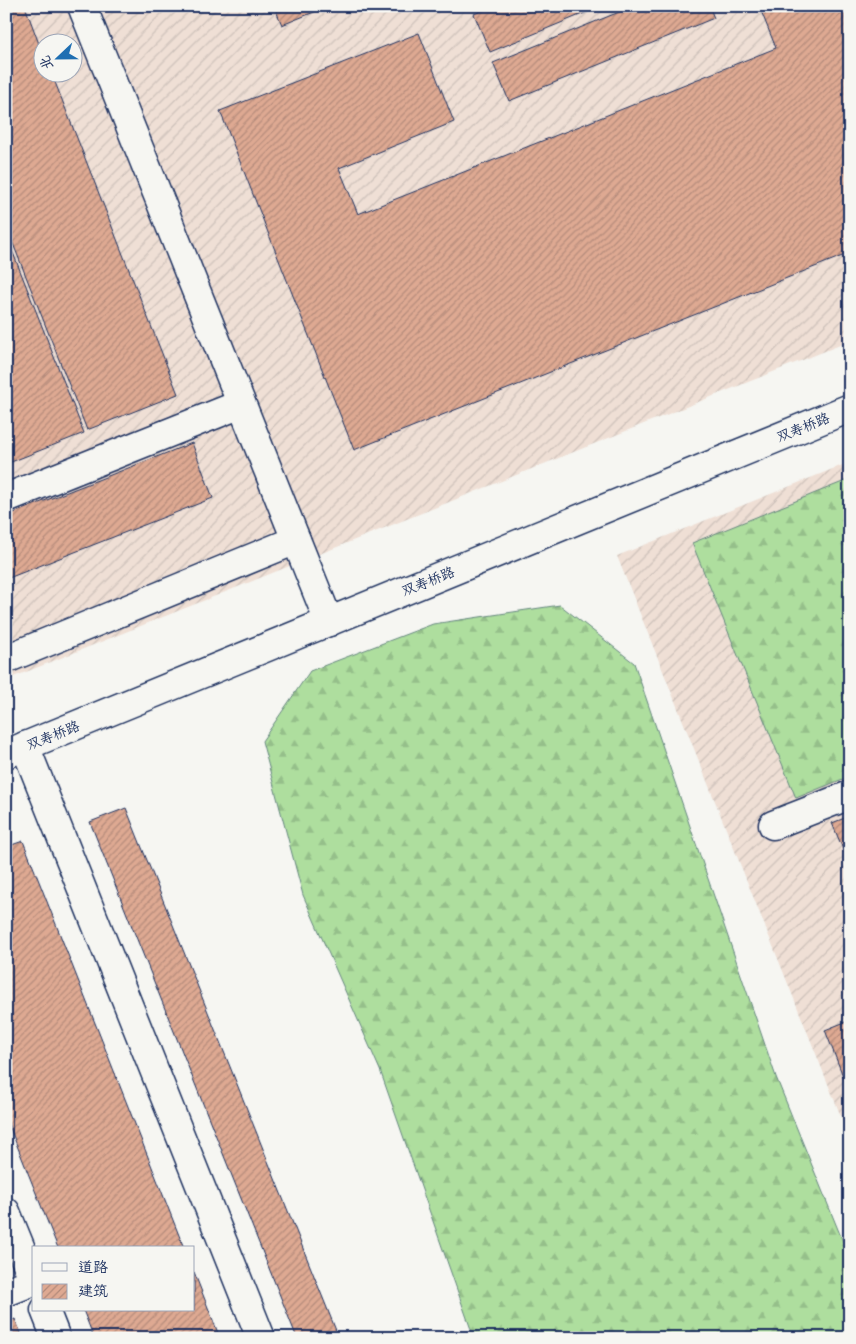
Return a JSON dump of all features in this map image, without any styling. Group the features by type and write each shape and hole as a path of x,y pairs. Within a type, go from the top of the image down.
{"street":[{"path":"82,6 329,622"},
{"path":"6,498 241,404"},
{"name":"双寿桥路","path":"16,750 850,408"},
{"path":"6,659 296,540"},
{"path":"16,750 261,1338"},
{"path":"773,825 850,794"},
{"path":"6,1212 32,1276"},
{"path":"6,1292 32,1282"},
{"path":"46,1312 56,1338"}],"shaded area":[{"path":"6,6 850,6 850,341 6,680"},
{"path":"850,462 850,1139 617,556"}],"green space":[{"path":"850,479 850,776 796,798 692,543"},
{"path":"560,605 634,663 776,1077 850,1259 850,1338 474,1338 380,1070 303,895 262,741 310,671 433,624"}],"building":[{"path":"6,6 25,6 35,32 32,32 32,82 55,82 178,394 87,430 6,226"},
{"path":"274,6 329,6 282,25"},
{"path":"493,6 602,6 490,52 474,14"},
{"path":"634,6 709,6 714,18 509,101 493,63"},
{"path":"759,6 850,6 850,253 354,450 220,111 419,33 454,122 339,168 358,214 776,48"},
{"path":"6,235 84,433 6,464"},
{"path":"192,443 213,498 6,579 6,516"},
{"path":"126,808 339,1338 297,1338 90,822"},
{"path":"850,816 850,866 832,823"},
{"path":"23,841 183,1246 57,1246 6,1118 6,847"},
{"path":"850,1020 850,1094 825,1030"},
{"path":"195,1275 220,1338 94,1338 84,1312 195,1312"},
{"path":"15,1319 23,1338 6,1338 6,1322"}]}
